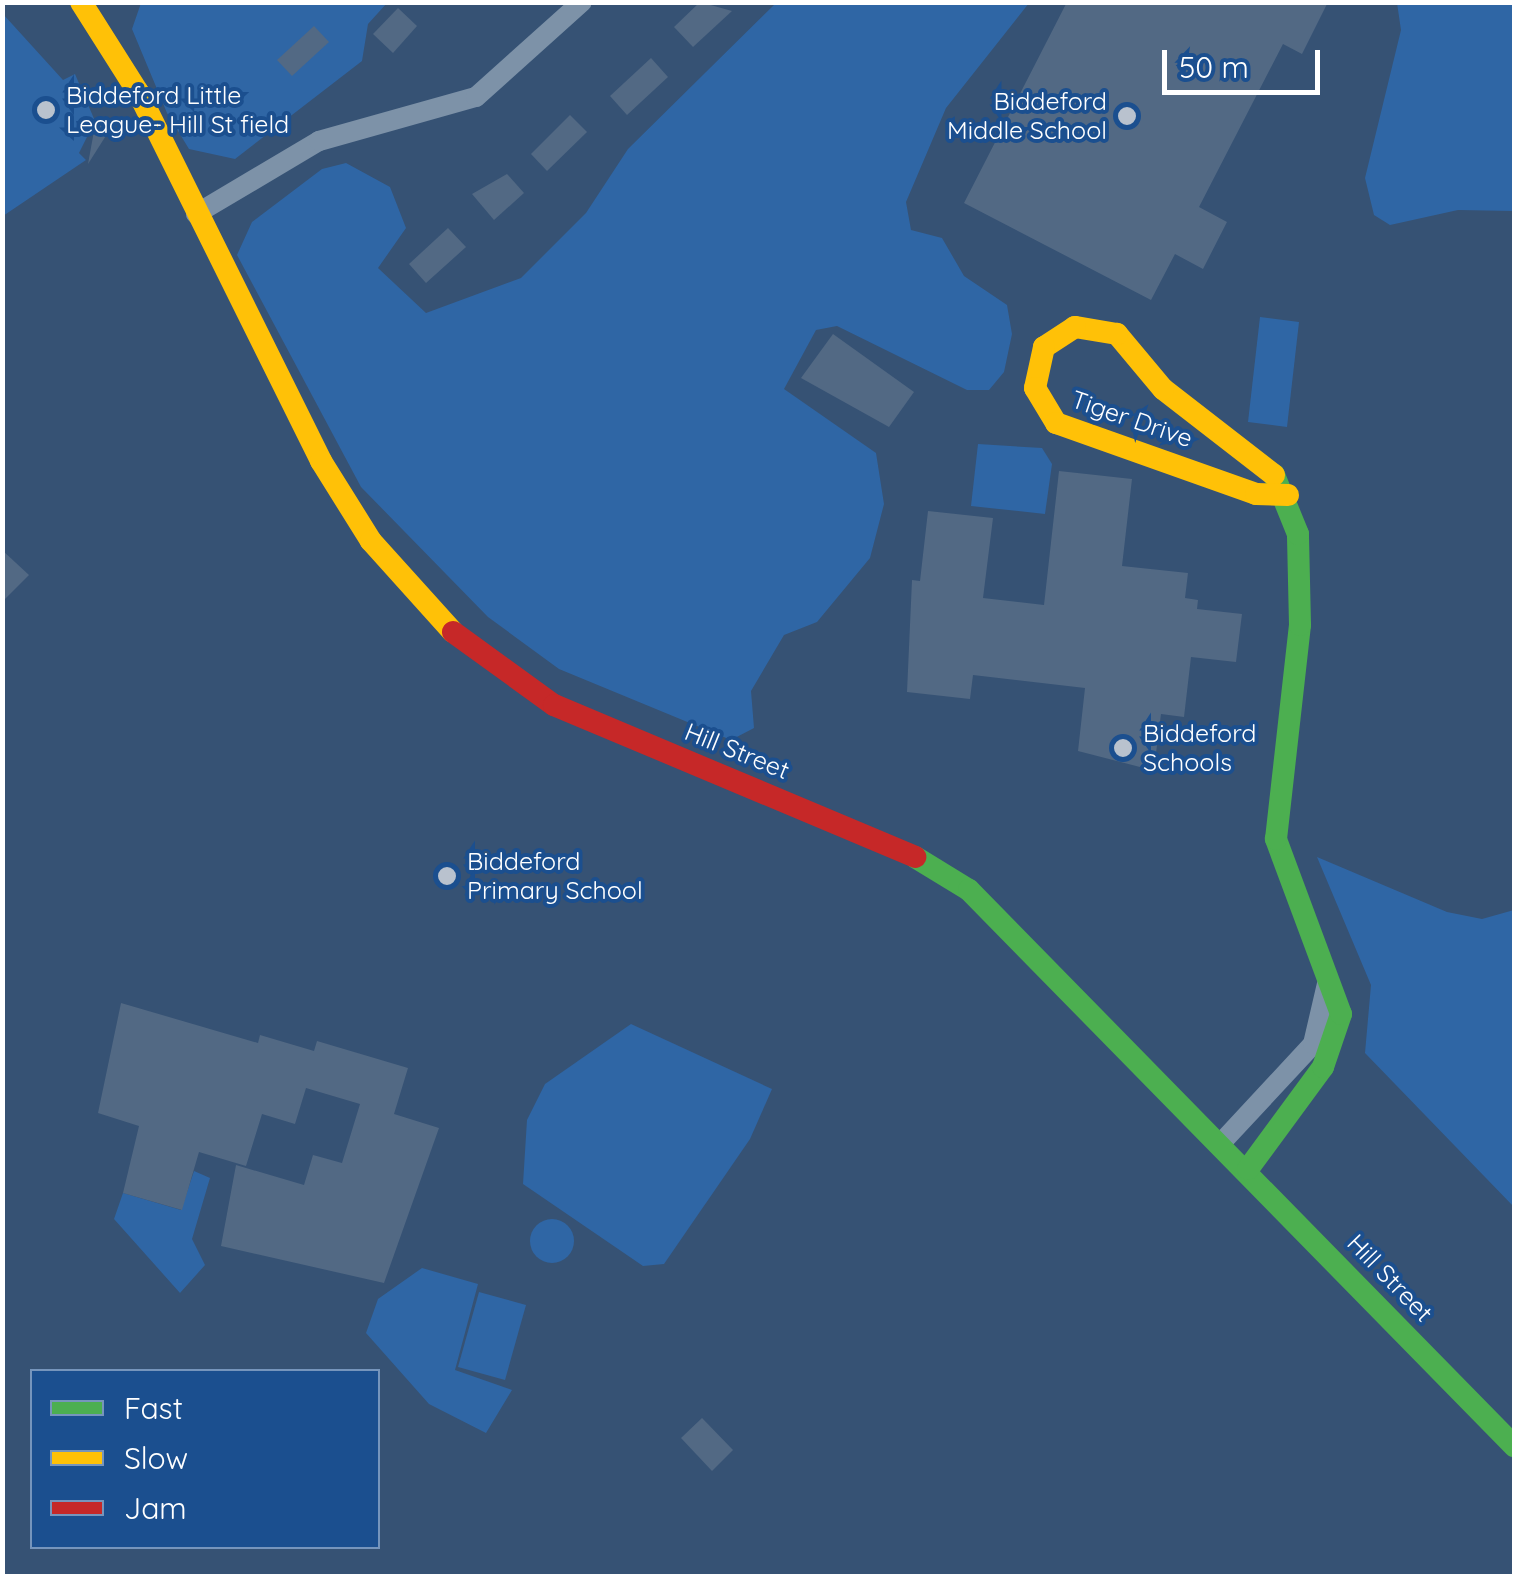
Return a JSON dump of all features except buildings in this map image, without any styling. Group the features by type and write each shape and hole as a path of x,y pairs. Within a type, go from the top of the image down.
{"street":[{"name":"Hill Street","path":"80,2 138,92 196,214 350,509 460,641 587,722 922,859 997,914 1514,1446"},
{"path":"196,214 319,141 476,97 582,2"},
{"name":"Tiger Drive","path":"1248,1169 1337,1040 1339,994 1276,839 1304,569 1288,495 1260,462 1164,389 1117,334 1074,327 1044,347 1035,388 1056,422 1256,494 1288,495"},
{"path":"1222,1142 1314,1044 1328,962"}],"shaded area":[{"path":"141,3 387,3 368,24 362,61 235,159 189,149 167,113 132,29"},
{"path":"776,3 1029,3 946,108 906,202 911,230 942,238 964,276 1007,305 1012,334 1004,372 989,390 967,390 837,326 816,330 784,389 876,453 884,504 870,558 817,622 784,635 751,691 754,728 731,740 559,669 488,617 361,487 237,255 252,222 322,169 346,163 390,187 406,228 378,268 426,313 521,278 586,213 628,149"},
{"path":"1397,3 1514,3 1514,211 1458,210 1390,225 1374,215 1365,178 1401,30"},
{"name":"Biddeford Little League- Hill St field","path":"3,14 63,80 75,74 95,121 79,153 86,160 3,216"},
{"path":"1260,317 1299,322 1287,427 1248,422"},
{"path":"978,444 1042,448 1052,464 1045,514 971,506"},
{"path":"1317,857 1447,912 1482,919 1514,910 1514,1207 1365,1053 1371,985"},
{"path":"631,1024 772,1089 750,1139 664,1264 643,1266 523,1184 527,1120 545,1084"},
{"path":"194,1171 210,1178 192,1239 205,1265 180,1293 114,1219 123,1193 181,1210"},
{"path":"552,1219 568,1225 574,1241 568,1257 552,1263 536,1257 530,1241 536,1225"},
{"path":"422,1268 478,1284 455,1370 512,1390 486,1433 429,1404 366,1333 378,1299"},
{"path":"479,1292 526,1305 505,1380 458,1367"}],"traffic: fast":[{"path":"1248,1169 1323,1067 1341,1014 1276,839 1300,625 1298,534 1274,475"},
{"path":"915,857 969,890 1514,1446"}],"traffic: slow":[{"path":"81,2 138,92 321,461 371,541 453,632"},
{"path":"1274,475 1163,389 1117,334 1075,327 1044,347 1035,388 1056,423 1256,494 1288,495"}],"traffic: jam":[{"path":"453,632 554,705 915,857"}],"place":[{"name":"Biddeford Little League- Hill St field","path":"46,110"},
{"name":"Biddeford Middle School","path":"1127,116"},
{"name":"Biddeford Schools","path":"1123,748"},
{"name":"Biddeford Primary School","path":"447,876"}]}
